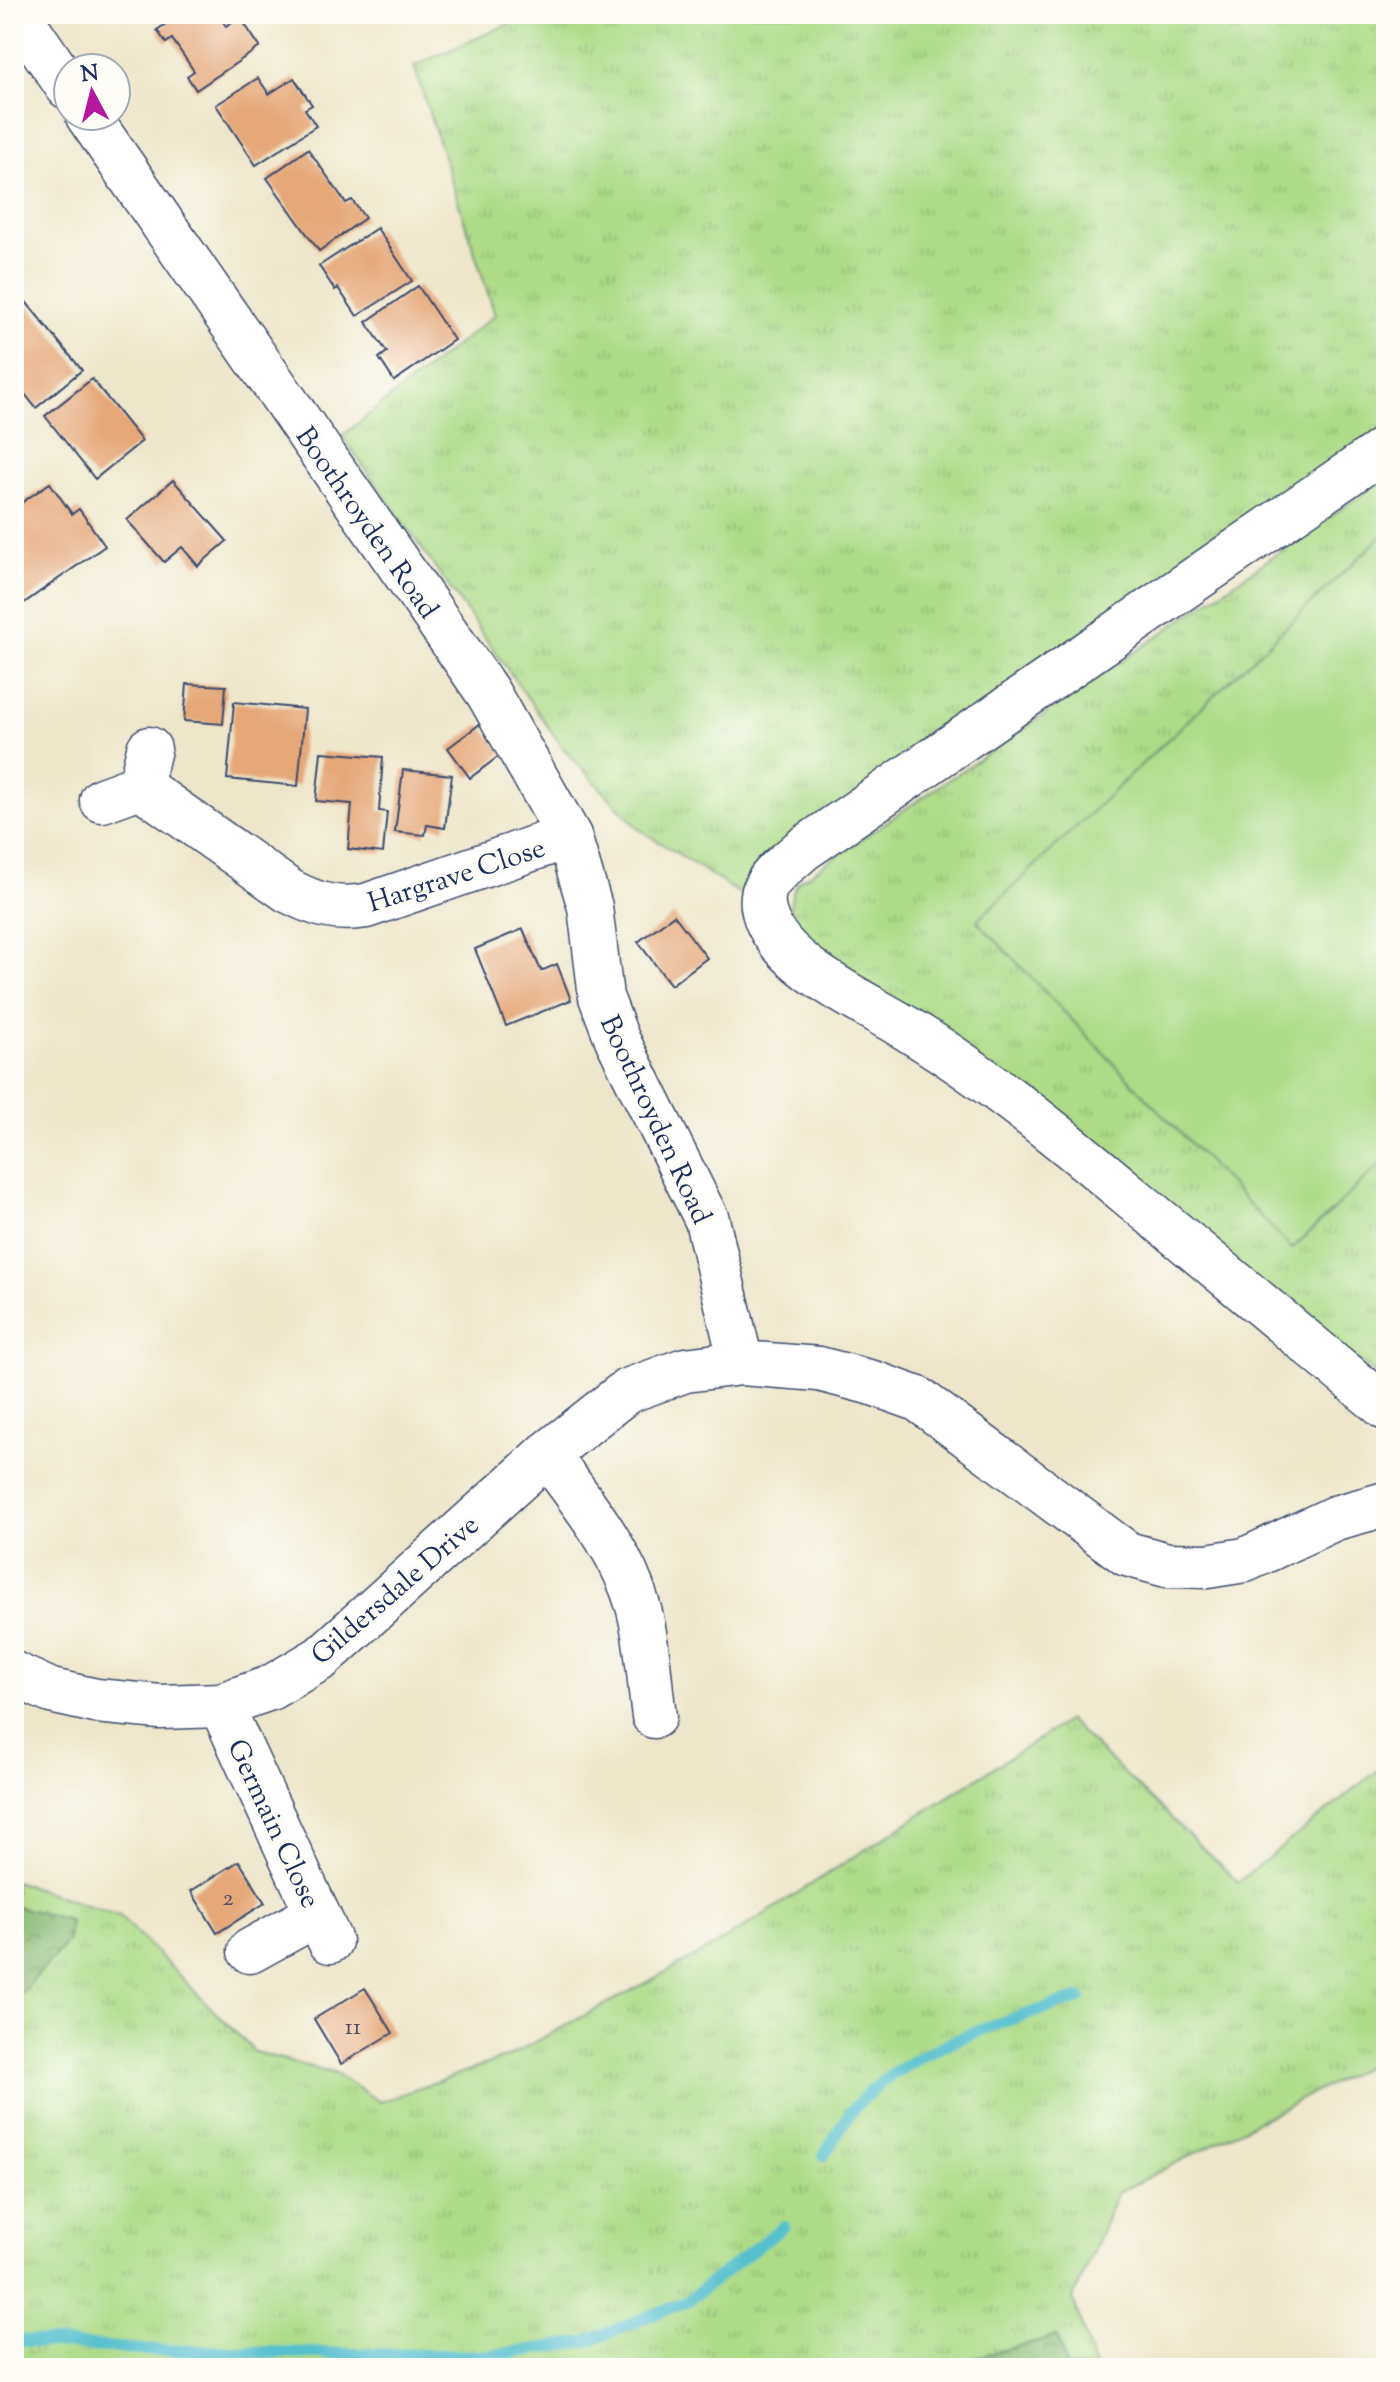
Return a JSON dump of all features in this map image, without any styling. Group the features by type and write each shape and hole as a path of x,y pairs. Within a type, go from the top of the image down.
{"street":[{"path":"18,14 52,64"},
{"name":"Boothroyden Road","path":"99,132 488,693 569,836 590,907 601,997 617,1039 707,1220 741,1363"},
{"path":"1386,448 802,850 766,882 762,896 762,908 769,926 806,967 965,1065 1061,1138 1386,1408"},
{"name":"Hargrave Close","path":"130,778 289,891 316,905 345,909 366,906 569,836"},
{"path":"741,1363 819,1369 918,1399 1127,1554 1167,1565 1207,1566 1245,1560 1335,1518 1386,1504"},
{"name":"Gildersdale Drive","path":"14,1674 51,1691 96,1701 160,1707 221,1705 270,1688 321,1658 547,1454 627,1391 685,1370 741,1363"},
{"path":"547,1454 612,1543 628,1576 639,1609 654,1716"},
{"name":"Germain Close","path":"221,1705 323,1928 250,1951"}],"green space":[{"path":"531,14 1386,14 1386,448 802,850 762,908 639,829 564,749 342,436 495,315 414,66"},
{"path":"1386,478 1386,1381 811,953 795,927 790,911 798,882"},
{"path":"1386,532 1386,1159 1292,1249 977,921"},
{"path":"1068,1720 1238,1882 1386,1764 1386,2056 1117,2193 1073,2299 1095,2368 14,2368 14,1881 120,1916 255,2052 336,2074 380,2102 507,2057 713,1947"},
{"path":"14,1906 70,1920 68,1941 20,1995 14,1997"},
{"path":"1057,2336 1067,2368 937,2368 939,2367"}],"building":[{"path":"181,14 217,14 226,26 240,17 260,47 196,90 187,76 194,71 172,39 166,43 157,30"},
{"path":"258,78 269,94 294,78 312,105 305,109 316,126 256,165 216,105"},
{"path":"308,149 346,203 352,200 365,218 319,251 267,178"},
{"path":"377,228 412,281 357,316 319,266"},
{"path":"418,286 454,340 394,381 379,358 387,352 366,322"},
{"path":"17,291 82,370 36,408 14,380 14,293"},
{"path":"92,379 142,441 95,479 45,416"},
{"path":"173,480 227,541 198,566 182,547 164,562 127,520"},
{"path":"50,483 72,514 79,509 105,546 14,610 14,508"},
{"path":"187,684 226,686 223,724 184,721"},
{"path":"234,702 305,709 298,786 227,779"},
{"path":"480,724 503,753 470,778 448,748"},
{"path":"321,752 383,757 379,811 387,812 383,853 348,849 352,804 316,801"},
{"path":"403,770 452,775 445,828 427,825 425,835 395,832"},
{"path":"674,915 707,958 671,985 638,942"},
{"path":"523,929 541,971 557,964 571,1000 506,1026 475,949"},
{"path":"239,1861 265,1903 217,1933 191,1891"},
{"path":"365,1988 393,2033 341,2064 314,2019"}],"waterway":[{"path":"824,2155 854,2108 902,2068 959,2039 1080,1998"},
{"path":"14,2340 143,2350 487,2356 585,2342 687,2301 784,2226"}]}
